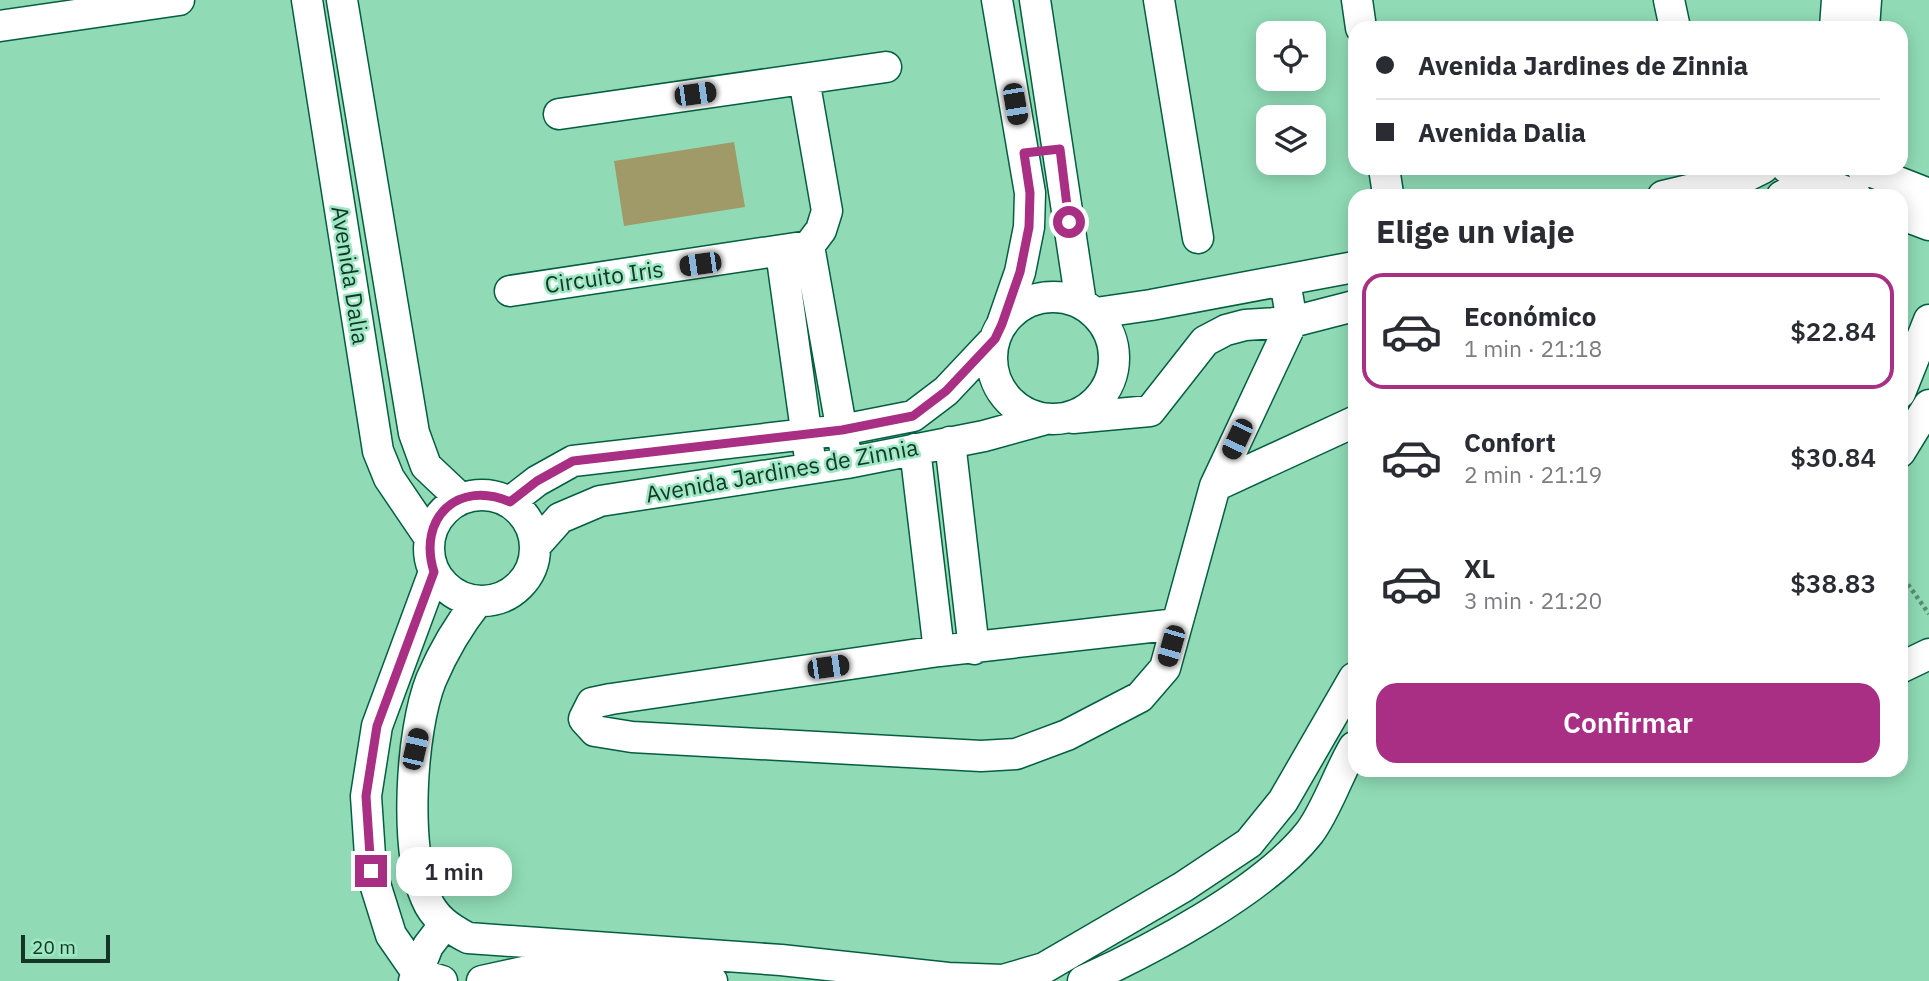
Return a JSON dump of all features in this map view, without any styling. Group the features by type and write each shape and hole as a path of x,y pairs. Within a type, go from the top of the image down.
{"street":[{"path":"0,26 178,0"},
{"name":"Avenida Dalia","path":"306,0 378,450 388,478 429,537"},
{"name":"Avenida Dalia","path":"342,0 414,433 426,466 461,499"},
{"name":"Avenida Jardines de Zinnia","path":"510,502 537,481 573,461 842,430 913,416 946,391 998,331 1020,272 1029,227 1030,193 998,0"},
{"path":"1035,0 1089,308 1109,331 1116,358 1110,385 1093,406 1072,418"},
{"path":"1159,0 1198,238"},
{"path":"1357,0 1360,21"},
{"path":"1669,0 1674,21"},
{"path":"1836,21 1837,0"},
{"path":"1864,21 1866,0"},
{"path":"559,114 886,67"},
{"path":"795,249 821,230 827,211 804,79"},
{"path":"1024,153 1060,149"},
{"path":"1692,189 1749,175"},
{"path":"1794,189 1818,175"},
{"path":"1822,175 1845,189"},
{"path":"1880,175 1929,194"},
{"path":"1908,217 1929,225"},
{"path":"795,249 842,430 847,463"},
{"path":"795,249 807,433 812,469"},
{"name":"Circuito Iris","path":"510,291 795,249"},
{"path":"1348,268 1285,281 1089,308 1055,296 1033,300 1014,310 998,331 992,365 1001,391 1012,404 1041,420 1150,411 1205,341 1245,325 1292,322 1348,308"},
{"path":"1177,624 939,651 601,701 592,703 584,719 594,731 632,737 981,757 1016,754 1067,735 1140,697 1164,668 1177,624 1215,486 1292,322 1285,281"},
{"path":"1908,373 1929,320"},
{"path":"1908,439 1929,405"},
{"name":"Avenida Jardines de Zinnia","path":"536,545 560,518 600,501 847,463 1041,420"},
{"path":"1215,486 1348,425"},
{"path":"950,442 974,649"},
{"path":"915,449 939,651"},
{"path":"486,495 510,502 523,513 532,528 536,545 534,564 526,580 512,593 496,600 477,602 460,597 445,587 434,572 429,555 429,537 435,521 446,508 461,499 486,495"},
{"path":"425,979 391,935 371,871 366,796 377,726 434,572"},
{"path":"477,602 458,626 430,682 415,749 413,824 416,862 426,899 444,925 468,937 780,971 1003,980 1044,968 1183,887 1249,843 1283,801 1348,688"},
{"path":"1908,664 1929,654"},
{"path":"1083,981 1140,955 1277,866 1311,831 1348,759"},
{"path":"1249,843 1277,866"},
{"path":"425,979 428,946 444,925"},
{"path":"482,981 528,971 580,968 712,981"}],"path":[{"path":"1908,584 1929,614"}],"shaded area":[{"path":"734,142 745,207 624,226 614,161"}],"route":[{"path":"371,871 366,796 377,726 404,646 434,572 429,555 429,537 435,521 446,508 477,494 494,495 510,502 537,481 573,461 842,430 913,416 946,391 995,339 1002,324 1020,272 1029,227 1030,193 1024,153 1060,149 1069,222"}]}
